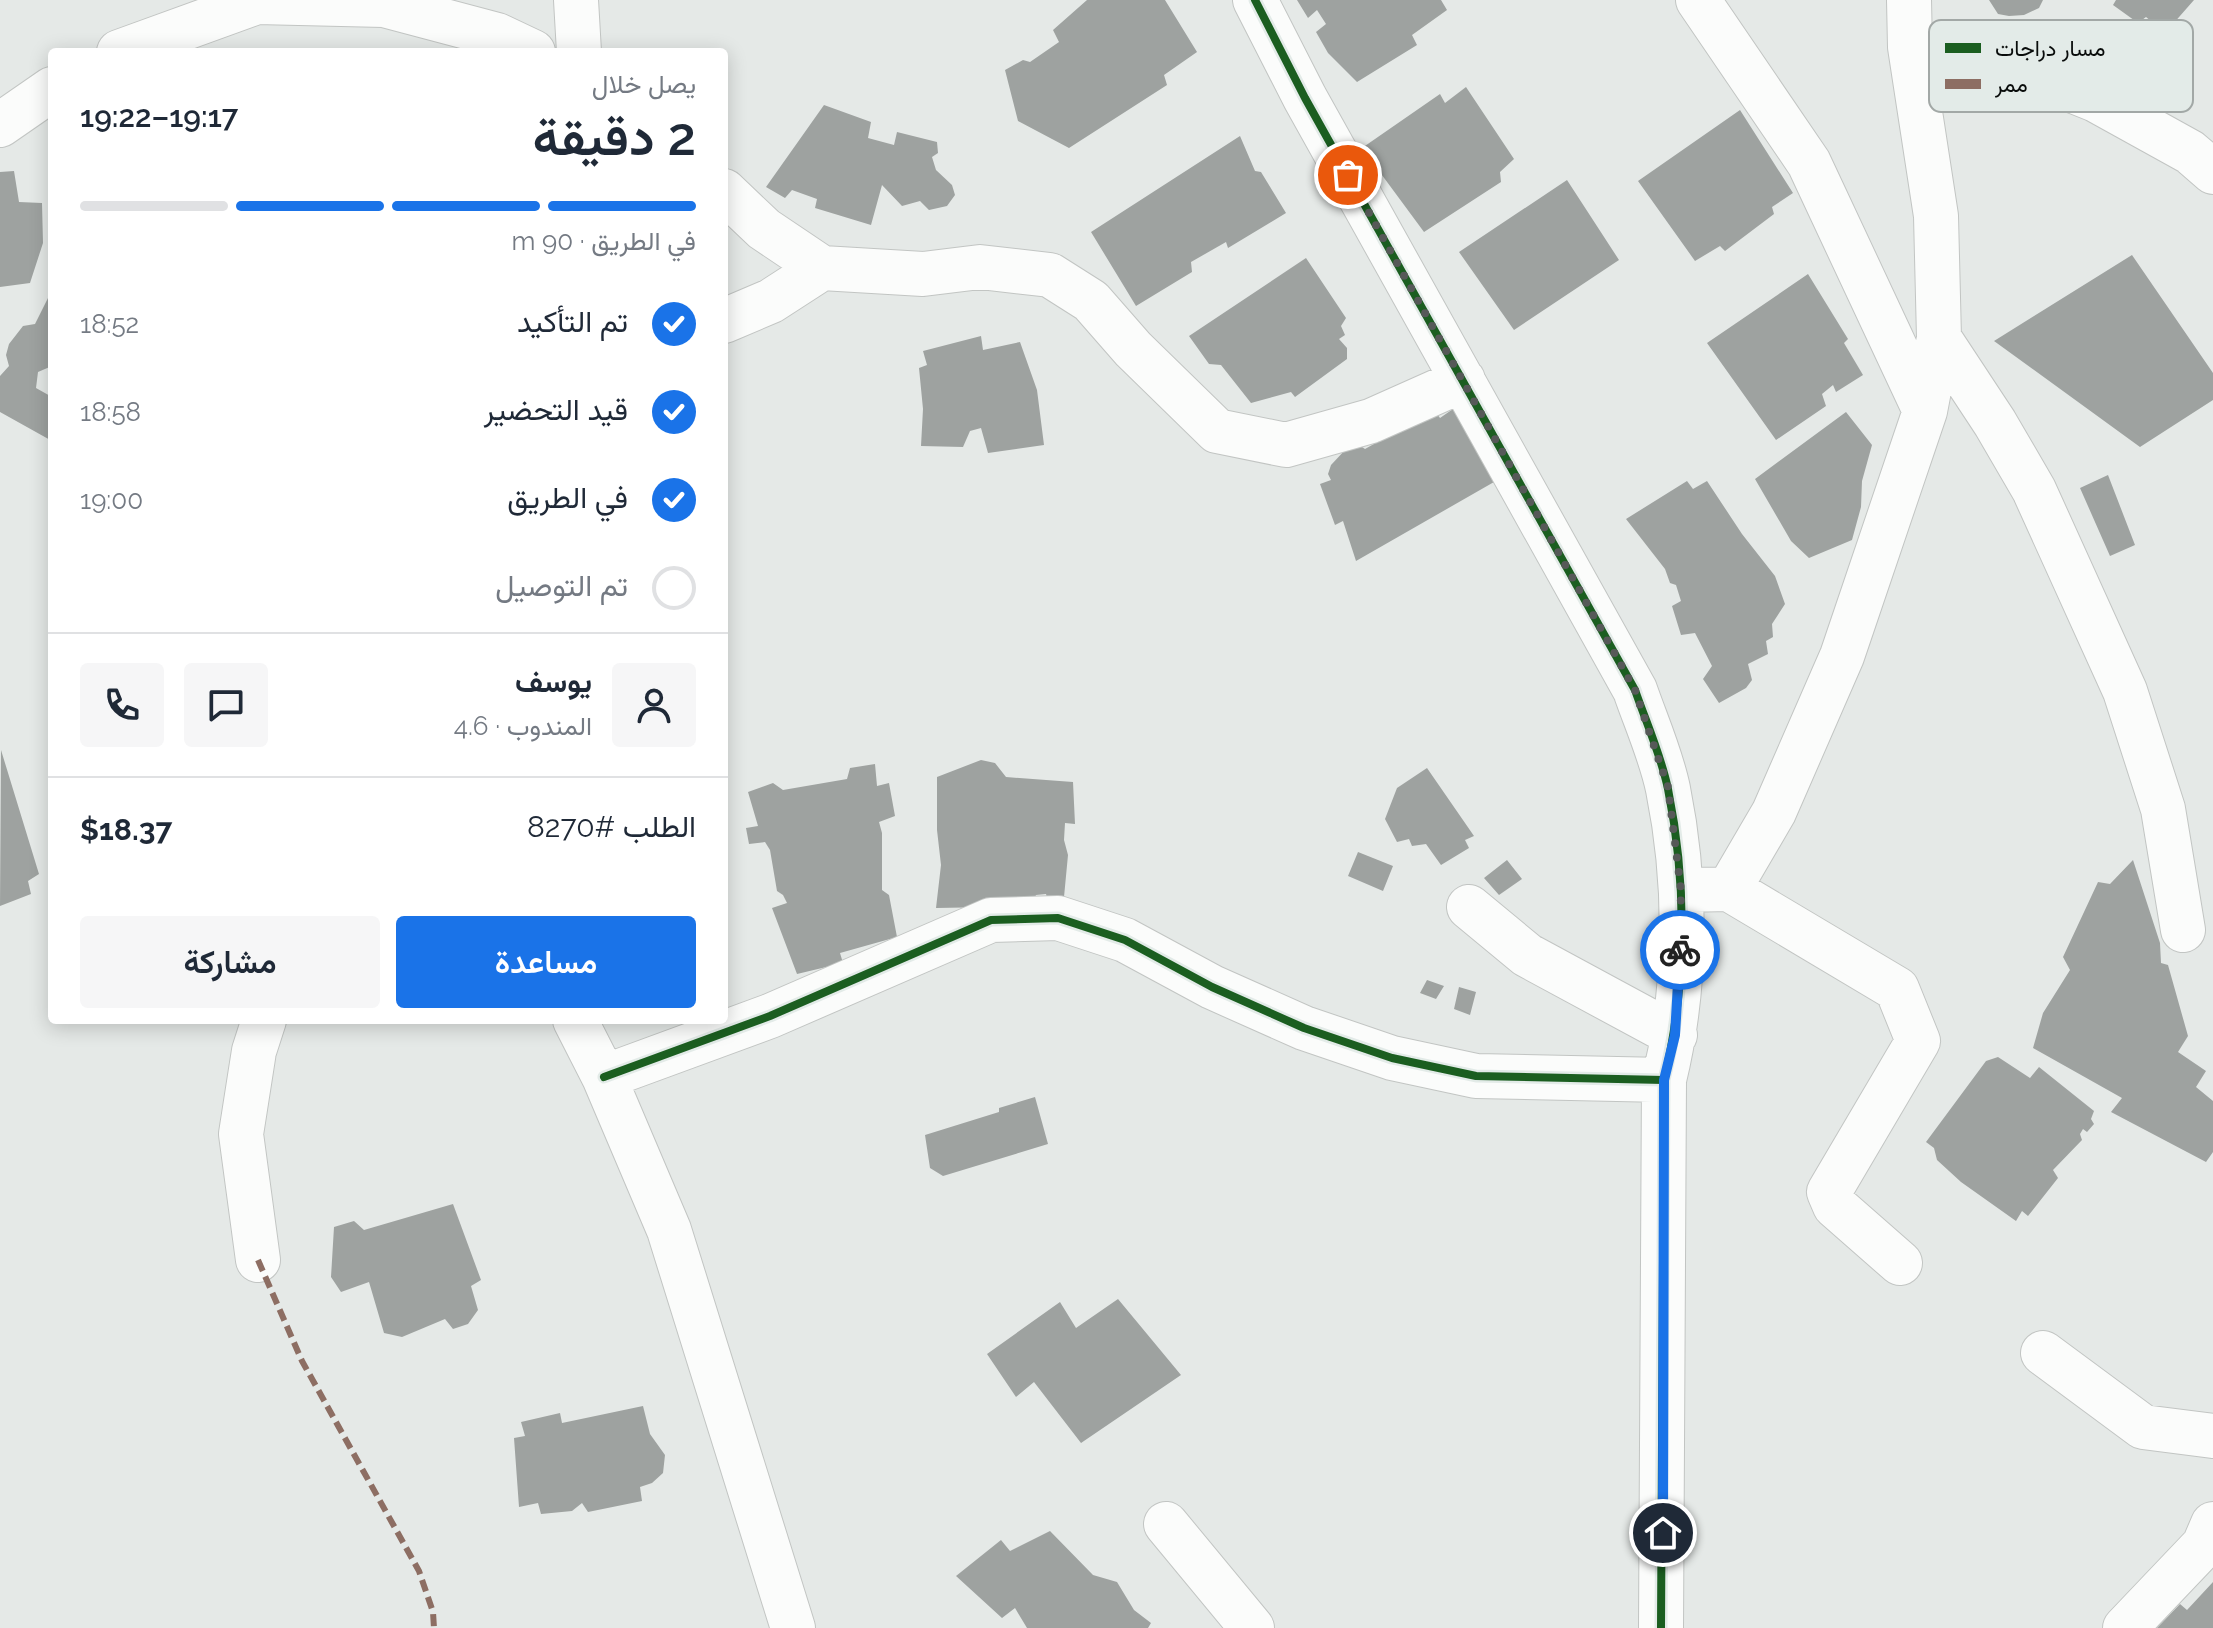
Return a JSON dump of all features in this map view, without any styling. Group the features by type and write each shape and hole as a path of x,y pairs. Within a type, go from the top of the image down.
{"street":[{"path":"576,0 579,48"},
{"path":"1255,0 1305,98 1635,690 1668,787 1681,890 1675,1035 1664,1080 1661,1628"},
{"path":"1698,0 1809,163 1925,411"},
{"path":"1729,889 1774,812 1842,656 1925,411 1939,338 1936,216 1910,47 1909,0"},
{"path":"130,48 257,2 384,5 497,35 525,48"},
{"path":"1910,47 1929,50"},
{"path":"0,125 48,92"},
{"path":"2118,112 2190,152 2213,172"},
{"path":"728,195 764,229 822,268 923,274 980,267 1050,275 1091,301 1133,349 1217,431 1286,445 1371,421 1463,380"},
{"path":"728,319 771,301 822,268"},
{"path":"1939,338 1995,423 2034,490 2125,691 2163,809 2183,930"},
{"path":"1681,890 1729,889 1897,989 1918,1041 1829,1192 1835,1206 1900,1263"},
{"path":"1469,907 1527,955 1675,1035"},
{"path":"604,1077 770,1016 991,920 1058,918 1125,940 1212,987 1304,1028 1392,1058 1476,1076 1664,1080"},
{"path":"258,1260 241,1134 254,1051 263,1024"},
{"path":"577,1024 604,1077 669,1230 793,1628"},
{"path":"2043,1353 2143,1427 2213,1436"},
{"path":"1166,1524 1252,1628"},
{"path":"2125,1628 2204,1545 2213,1524"}],"building":[{"path":"1087,0 1165,0 1197,52 1164,75 1167,85 1069,148 1018,121 1005,70 1023,60 1030,62 1059,42 1053,30"},
{"path":"1297,0 1441,0 1447,10 1412,35 1417,45 1357,82 1328,53 1316,32 1326,24 1317,10 1308,18"},
{"path":"1989,0 2043,0 2039,8 2024,15 2009,16 1998,14"},
{"path":"2116,0 2194,0 2176,20 2150,20 2146,17 2134,20 2113,5"},
{"path":"1466,87 1514,159 1500,172 1501,182 1424,232 1362,148 1440,94 1445,103"},
{"path":"824,105 871,122 868,138 894,145 897,132 937,142 938,153 932,157 936,170 952,185 955,195 947,206 929,210 920,201 902,206 882,185 871,225 815,208 817,199 792,190 785,198 766,187"},
{"path":"1740,110 1793,193 1772,207 1774,214 1725,251 1720,246 1695,261 1638,181"},
{"path":"1240,136 1255,171 1261,172 1286,213 1228,248 1226,242 1191,262 1192,272 1136,306 1091,232"},
{"path":"14,171 19,202 42,203 43,243 30,283 0,287 0,172"},
{"path":"1567,180 1619,260 1514,330 1459,252"},
{"path":"2132,255 2213,373 2213,400 2140,447 1994,341"},
{"path":"1306,258 1346,318 1341,326 1345,335 1339,339 1347,348 1347,359 1295,397 1291,392 1251,403 1221,365 1209,364 1189,336"},
{"path":"1808,274 1848,339 1844,343 1863,375 1836,392 1833,385 1822,394 1826,406 1776,440 1707,343"},
{"path":"48,298 48,368 38,372 36,388 48,395 48,439 0,412 0,376 9,366 6,355 9,344 23,326 35,324"},
{"path":"981,336 983,350 1020,342 1037,390 1044,445 988,453 981,428 970,431 963,447 921,446 923,409 919,368 927,365 923,351"},
{"path":"1453,409 1494,482 1356,561 1343,521 1335,525 1320,484 1331,480 1328,474 1331,465 1346,449 1359,445 1365,449 1434,410 1440,418"},
{"path":"1846,412 1872,445 1862,481 1861,507 1852,540 1809,558 1791,541 1755,479"},
{"path":"2108,475 2135,545 2110,556 2080,488"},
{"path":"1687,481 1693,489 1707,481 1775,576 1785,604 1772,624 1773,637 1766,641 1768,654 1748,664 1752,680 1746,688 1719,703 1703,679 1712,666 1695,633 1681,635 1672,606 1681,601 1676,585 1670,583 1665,569 1626,519"},
{"path":"1,750 39,874 28,881 31,894 0,906"},
{"path":"981,760 995,763 1006,777 1073,782 1075,824 1065,823 1064,840 1068,855 1064,897 1049,904 1046,894 1036,895 1032,905 1009,906 1006,897 997,898 991,907 936,908 941,865 937,830 937,777"},
{"path":"875,764 877,786 889,783 895,816 879,822 882,833 882,890 889,895 897,937 840,953 843,963 797,974 772,908 787,903 777,891 770,850 765,842 749,844 746,828 758,826 748,792 773,783 783,790 847,779 850,768"},
{"path":"1427,768 1474,836 1465,840 1469,848 1441,865 1426,844 1412,846 1409,839 1397,842 1385,819 1397,788"},
{"path":"1358,852 1393,866 1383,891 1348,876"},
{"path":"1507,860 1522,879 1499,895 1484,878"},
{"path":"2133,860 2160,943 2161,963 2168,965 2188,1036 2178,1052 2206,1071 2196,1087 2213,1101 2213,1152 2206,1162 2111,1112 2122,1098 2033,1048 2043,1013 2070,970 2063,957 2098,882 2110,884"},
{"path":"1427,980 1444,986 1436,999 1420,993"},
{"path":"1459,987 1476,992 1470,1015 1454,1009"},
{"path":"1998,1057 2030,1078 2039,1067 2094,1111 2091,1119 2094,1124 2087,1132 2083,1129 2080,1134 2082,1140 2053,1170 2058,1178 2028,1216 2022,1211 2016,1221 1961,1182 1937,1160 1934,1148 1926,1142 1986,1061"},
{"path":"1035,1097 1048,1144 943,1176 930,1168 925,1135 999,1112 999,1108"},
{"path":"453,1204 481,1280 471,1286 478,1310 468,1324 453,1329 445,1319 402,1337 384,1333 369,1282 341,1292 331,1277 334,1227 354,1221 364,1230"},
{"path":"1118,1299 1181,1375 1081,1443 1034,1382 1016,1397 987,1354 1060,1302 1076,1328"},
{"path":"643,1406 650,1434 665,1455 663,1473 652,1483 640,1487 642,1501 588,1512 582,1503 572,1511 541,1514 538,1503 519,1507 514,1438 525,1436 521,1422 560,1413 562,1423"},
{"path":"1050,1531 1093,1575 1117,1582 1134,1610 1151,1623 1148,1628 1027,1628 1015,1608 1002,1618 956,1576 1001,1540 1010,1551"},
{"path":"2213,1582 2213,1628 2157,1628 2180,1604 2187,1610"}],"marked path":[{"path":"258,1260 302,1361 419,1571 433,1612 434,1628"}],"cycle path":[{"path":"1255,0 1305,98 1635,690 1665,776 1679,861 1682,934 1677,1008 1664,1080 1661,1628"},
{"path":"604,1077 770,1016 991,920 1058,918 1125,940 1212,987 1304,1028 1392,1058 1476,1076 1664,1080"}],"way so far":[{"path":"1348,175 1635,690 1668,787 1681,890 1680,950"}],"route":[{"path":"1663,1533 1664,1080 1675,1035 1680,950"}]}
